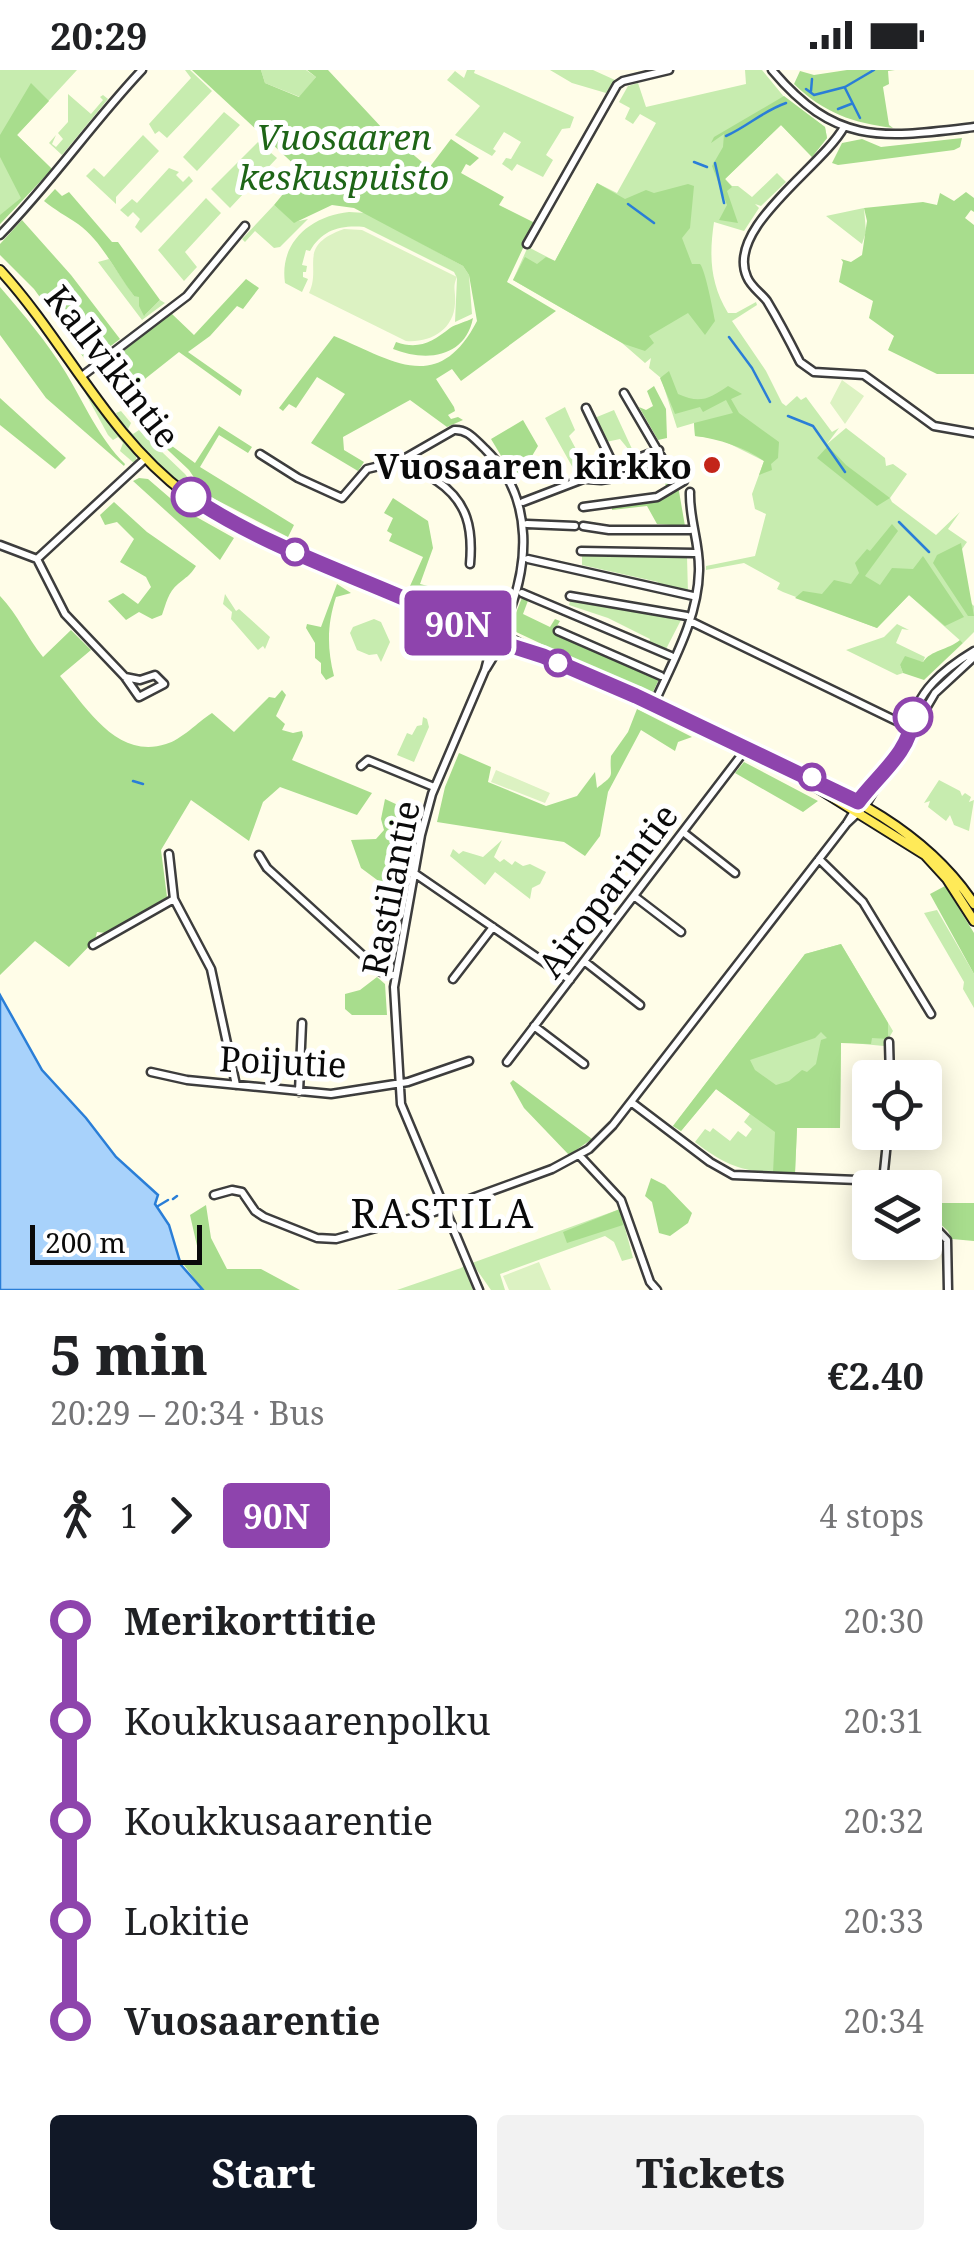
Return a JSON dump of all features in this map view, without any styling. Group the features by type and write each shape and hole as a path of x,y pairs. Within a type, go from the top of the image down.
{"main road":[{"name":"Kallvikintie","path":"1,272 35,310 146,458 185,493 233,524 543,656 746,749 756,750 792,770 804,782 912,835 940,860 974,904"},
{"name":"Kallvikintie","path":"859,807 934,864 974,920"}],"street":[{"path":"0,235 46,187 104,111 142,70"},
{"path":"528,244 618,85 623,80 669,70"},
{"path":"772,70 820,114 844,127 893,136 974,127"},
{"path":"844,127 822,157 759,220 746,254 747,277 767,302 808,370 864,375 934,426 974,434"},
{"path":"82,376 187,296 246,226"},
{"path":"624,393 669,470"},
{"path":"586,408 614,466"},
{"name":"Rastilantie","path":"405,458 460,430 490,454 510,482 522,513 524,548 518,592 434,787 395,976 398,1084 406,1119 479,1290"},
{"path":"523,502 659,450"},
{"path":"260,454 338,498 349,493 369,468 405,458 445,487 462,506 472,532 470,564"},
{"path":"38,559 146,458"},
{"path":"587,479 680,468"},
{"path":"583,507 657,497 684,480"},
{"path":"652,706 689,618 699,573 690,492"},
{"path":"528,524 690,530"},
{"path":"0,546 38,559 65,614 140,698 164,684 155,674 140,680 125,678"},
{"path":"581,552 694,553"},
{"path":"528,558 693,596"},
{"path":"522,593 671,656"},
{"path":"570,596 689,618 912,730"},
{"path":"558,631 661,676"},
{"path":"214,1195 232,1190 242,1192 260,1215 324,1239 336,1239 443,1208 579,1156 600,1140 631,1102 859,807 941,686 974,654"},
{"name":"Airoparintie","path":"507,1062 746,749"},
{"path":"361,766 366,759 370,760 434,787"},
{"path":"683,832 735,873"},
{"path":"169,854 174,899 209,962 236,1085"},
{"path":"259,856 271,872 381,972 395,976"},
{"path":"819,859 864,902 931,1014"},
{"path":"414,873 570,980"},
{"path":"634,896 681,932"},
{"path":"93,945 174,899"},
{"path":"453,979 493,927"},
{"path":"584,961 640,1005"},
{"path":"298,1092 302,1023"},
{"path":"534,1026 584,1064"},
{"path":"889,1042 890,1060"},
{"name":"Poijutie","path":"151,1072 187,1080 341,1094 398,1084 469,1060"},
{"path":"631,1102 710,1162 734,1175 852,1180"},
{"path":"579,1156 620,1198 650,1282 657,1290"},
{"path":"942,1235 947,1240 948,1290"}],"green space":[{"path":"0,70 77,70 17,135 52,169 0,224"},
{"path":"185,70 190,70 212,91 167,138 159,131 155,134 149,124 191,78"},
{"name":"Vuosaaren keskuspuisto","path":"192,70 261,70 265,83 299,97 316,77 307,70 328,70 383,129 429,168 451,139 479,158 470,166 466,164 461,173 504,197 499,205 535,223 507,282 556,311 461,381 452,369 436,379 454,407 455,411 448,415 463,420 447,427 410,400 343,437 344,450 364,462 358,471 311,443 345,394 317,377 296,408 289,404 283,411 279,408 334,336 394,362 413,366 430,365 446,358 462,344 477,321 469,275 463,266 354,208 332,205 294,223 274,205 299,169"},
{"path":"261,70 306,70 316,77 300,97 265,83"},
{"path":"467,70 475,70 474,73 574,117 570,128 562,129 546,155 553,160 543,177 517,164 512,171 502,164 506,158 511,159 521,142 504,132 492,156 455,135 480,106 447,80 455,71 464,78"},
{"path":"550,70 593,70 615,80 606,93 572,83"},
{"path":"745,70 762,70 785,98 825,127 827,138 812,157 781,125 725,179 752,197 777,173 786,182 761,206 755,204 759,208 744,231 714,222 711,258 718,291 728,313 756,302 732,321 782,403 786,406 797,396 801,400 806,397 832,432 839,428 827,444 846,428 885,458 886,466 893,464 907,474 890,498 936,535 960,512 948,529 967,542 943,576 974,606 974,632 963,643 909,595 877,628 783,592 777,589 780,583 744,563 706,570 706,566 755,556 766,514 755,509 752,494 764,461 720,439 695,436 694,423 677,428 661,378 649,368 651,358 645,363 622,343 513,280 530,242 530,248 555,261 597,183 617,193 656,123 640,114 633,124 625,119 630,108 619,102 628,86 638,83 646,107 746,84"},
{"path":"895,70 888,71 889,84 883,87 889,125 893,128 840,115 794,84 800,71 814,75"},
{"path":"31,83 49,101 17,135 52,169 0,224 0,215 21,198 0,157 0,135"},
{"path":"68,94 91,114 103,100 100,97 108,99 62,155 49,143 56,135 52,144 56,147 63,139 58,133 68,122"},
{"path":"784,96 825,127 827,138 812,157 781,125 725,179 732,187 727,191 738,223 719,220 727,205 712,166 723,147 724,134 711,143 714,137"},
{"path":"224,112 240,125 197,171 183,157"},
{"path":"143,135 159,151 116,197 116,204 86,176 94,168 104,177"},
{"path":"962,138 960,147 954,150 832,163 842,143 862,139 881,147"},
{"path":"258,142 277,158 230,208 211,189"},
{"path":"169,168 179,172 176,175 183,182 189,176 193,181 141,233 135,227 140,219 133,212 128,217 120,210 132,199 137,203"},
{"path":"597,183 625,199 646,190 654,193 688,184 694,186 690,228 682,238 692,264 702,267 709,290 715,321 705,335 688,313 649,336 654,343 645,351 624,344 513,280 525,257 537,264 546,257 555,261"},
{"path":"55,189 62,196 69,192 112,242 118,242 160,300 144,316 139,297 134,296 94,239 44,201"},
{"path":"966,192 974,198 974,212 971,210 965,218 974,225 974,374 937,374 888,350 894,336 869,318 873,301 839,282 841,259 851,262 862,255 867,221 864,208 923,202 937,205 940,193 954,201"},
{"path":"206,198 221,213 185,252 197,267 184,281 158,250"},
{"path":"274,205 294,222 308,219 280,247 274,248 255,231 245,242 242,239"},
{"path":"864,208 866,232 862,244 826,216"},
{"path":"349,212 366,213 463,266 469,275 472,314 455,322 454,272 364,227 332,230 310,251 306,250 302,265 307,266 303,277 308,279 302,292 285,283 287,255 300,234 322,219"},
{"path":"22,220 120,339 92,360 84,358 34,289 0,255 0,244"},
{"path":"344,229 362,230 457,277 454,312 439,333 424,340 406,341 309,293 315,250 320,242"},
{"path":"109,259 134,296 139,296 145,315 160,300 165,303 142,320 98,262"},
{"path":"246,279 259,288 243,309 237,306 210,336 188,352 242,390 240,396 179,352 131,390 128,388 112,360 171,313 194,335"},
{"path":"0,287 51,350 124,466 46,398 0,335"},
{"path":"473,318 462,342 453,349 418,355 393,349 396,342 425,343"},
{"path":"669,371 678,394 692,399 704,399 728,386 742,394 731,399 739,413 779,442 772,470 759,475 764,461 756,456 731,444 695,436 694,423 733,413 726,400 703,412 700,407 675,414 660,378"},
{"path":"76,376 137,455 135,464 120,451 123,443 118,437 113,440 108,435"},
{"path":"842,380 864,396 845,424 830,403"},
{"path":"654,386 666,409 667,438 658,440 639,407 646,410 653,406 647,391"},
{"path":"0,398 66,458 55,469 0,425"},
{"path":"565,407 575,430 569,436 577,451 573,454 577,453 584,474 578,477 545,418"},
{"path":"614,410 632,449 620,439 606,442 592,419"},
{"path":"121,411 131,423 128,429 133,434 139,430 185,474 205,500 283,542 235,520 188,491 147,456 116,413"},
{"path":"134,418 195,463 219,426 252,447 248,453 219,435 200,467 294,525 288,537 205,494 189,470"},
{"path":"523,420 538,446 532,456 532,472 515,479 491,439"},
{"path":"828,446 890,498 877,506 817,458"},
{"path":"676,474 685,526 657,524 647,506 612,510 660,498 666,487 664,477"},
{"path":"148,479 184,510 234,538 220,560 133,481"},
{"path":"393,498 428,521 433,548 420,584 503,605 500,612 495,611 489,619 410,586 423,557 389,541 392,534 387,531 393,518 384,513"},
{"path":"114,502 147,532 196,566 172,591 162,615 152,619 139,612 126,620 108,601 123,593 138,604 151,587 146,577 120,562 134,539 117,522 105,525 100,515"},
{"path":"892,524 898,531 865,576 880,585 892,568 913,569 923,556 964,617 945,626 909,595 877,628 795,598 803,591 822,594 834,580 851,584 859,573 855,563"},
{"path":"961,543 974,616 968,616 933,563 937,555"},
{"path":"582,555 687,556 688,594 659,587 658,582 582,565"},
{"path":"337,584 351,593 336,597 333,607 329,636 334,676 326,680 321,663 315,658 315,643 306,628 307,624 321,627"},
{"path":"225,594 236,611 239,609 270,637 265,649 263,646 258,650 231,619 232,612 223,604"},
{"path":"523,595 529,598 523,614 550,627 555,619 560,621 554,631 559,634 660,677 653,692 642,691 514,631 512,623"},
{"path":"0,596 43,657 71,630 91,650 60,676 104,728 118,738 148,747 166,744 212,713 234,732 269,697 275,698 282,690 286,695 276,716 285,724 282,730 302,731 303,736 292,760 372,793 357,815 280,787 263,802 249,841 191,800 161,850 167,897 106,933 97,932 95,940 69,967 35,941 0,975"},
{"path":"571,598 681,620 665,651 608,618 569,605"},
{"path":"374,619 381,622 390,642 381,662 377,654 357,650 350,633 353,627"},
{"path":"897,624 909,630 902,629 896,643 925,657 923,662 914,660 900,665 903,673 897,675 846,650 884,637"},
{"path":"960,640 963,643 924,680 903,673 900,665 905,656 923,662"},
{"path":"637,709 692,737 678,742 675,751 641,730 608,792 600,836 585,856 564,842 437,822 445,787 459,753 491,767 488,782 546,806 577,796 595,772 597,788 607,780 611,775 611,756 628,732"},
{"path":"423,717 429,727 414,762 397,755 407,733 412,735 422,725"},
{"path":"744,762 818,801 803,812 735,773"},
{"path":"496,770 550,793 545,803 491,782"},
{"path":"939,780 962,796 965,793 971,797 969,802 974,800 969,831 954,825 950,815 946,821 928,807 930,801 924,803"},
{"path":"385,799 415,813 416,819 396,894 361,868 351,840 376,839 384,830 381,819"},
{"path":"502,840 494,857 500,862 504,859 512,865 515,861 523,866 530,864 546,872 540,884 532,888 530,899 495,872 485,885 450,856 453,849 459,854 463,851 483,857"},
{"path":"945,886 974,933 974,974 930,894"},
{"path":"937,910 974,974 974,1008 963,989 964,982 924,913"},
{"path":"841,944 893,1031 884,1046 841,1042 840,1128 797,1128 795,1173 779,1173 730,1164 695,1142 705,1129 710,1132 713,1128 730,1141 738,1131 746,1137 752,1129 744,1122 750,1114 716,1089 681,1131 673,1126 805,954"},
{"path":"841,944 888,1023 888,1039 872,1038 871,1044 841,1043 840,1128 797,1128 795,1173 773,1173 775,1132 716,1089 681,1131 673,1126 805,954","holes":["821,1032 827,1038 821,1040 816,1064 776,1085 755,1070 750,1060 815,1038"]},
{"path":"377,977 385,984 387,1015 352,1015 345,1009 345,994 360,990"},
{"path":"513,1080 592,1139 569,1155 524,1108 510,1083"},
{"path":"651,1178 665,1185 692,1213 688,1223 670,1236 659,1233 652,1202 645,1196"},
{"path":"942,1203 974,1203 974,1241 952,1239 942,1226"},
{"path":"206,1205 211,1238 227,1269 261,1269 300,1290 203,1290 184,1265 200,1259 190,1215"},
{"path":"620,1209 633,1258 622,1261 614,1242 605,1236 500,1274 505,1290 491,1290 472,1263"},
{"path":"620,1209 623,1225 567,1243 563,1232"},
{"path":"539,1262 551,1290 509,1290 503,1276"},
{"path":"464,1266 473,1290 397,1290 461,1268"}],"water":[{"path":"0,995 42,1070 116,1157 158,1195 155,1204 169,1225 181,1265 203,1290 0,1290"}],"waterway":[{"path":"806,89 814,95 845,87 874,70"},
{"path":"811,91 812,79"},
{"path":"845,88 860,118"},
{"path":"726,136 786,103"},
{"path":"838,109 851,104"},
{"path":"694,162 707,167"},
{"path":"715,163 724,203"},
{"path":"628,204 654,223"},
{"path":"729,337 770,402"},
{"path":"788,416 813,426 845,472"},
{"path":"899,522 929,552"},
{"path":"133,781 143,784"},
{"path":"173,1199 177,1196"},
{"path":"158,1206 168,1200"}],"bus line":[{"name":"90N","path":"191,497 256,535 451,618 490,638 495,646 508,645 543,656 746,749 756,750 858,802 905,744 913,717"}],"place":[{"name":"Vuosaaren kirkko","path":"712,465"}],"district":[{"name":"RASTILA","path":"443,1212"}]}
